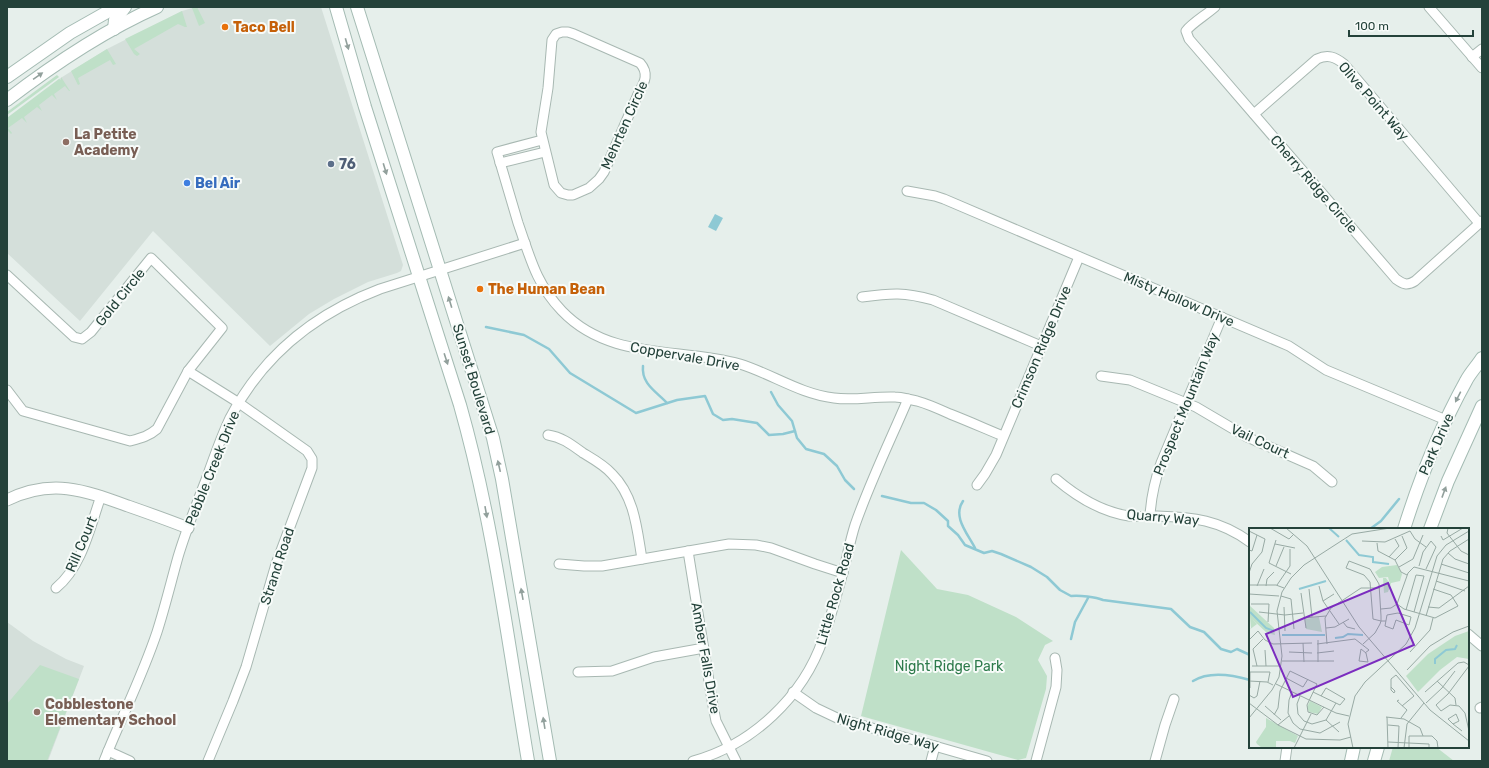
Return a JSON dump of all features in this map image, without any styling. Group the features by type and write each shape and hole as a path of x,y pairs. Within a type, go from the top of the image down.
{"main road":[{"path":"7,77 70,33 116,7"},
{"path":"109,31 125,7"},
{"path":"7,100 58,62 109,31 157,7"},
{"name":"Sunset Boulevard","path":"336,7 363,100 460,405 480,483 528,761"},
{"name":"Sunset Boulevard","path":"357,7 483,405 502,479 550,761"},
{"path":"70,33 94,30 109,31"},
{"name":"Park Drive","path":"1404,528 1424,471 1446,420 1467,379 1480,361"},
{"name":"Park Drive","path":"1430,528 1448,480 1482,406"},
{"path":"1350,761 1354,748"},
{"path":"1374,761 1378,748"}],"street":[{"name":"Cherry Ridge Circle","path":"1215,7 1200,20 1191,24 1186,31 1189,39 1396,279 1403,284 1410,284 1415,281 1481,222"},
{"path":"1429,7 1482,68"},
{"name":"Mehrten Circle","path":"562,32 574,34 634,60 645,68 646,77 644,84 639,92 604,172 594,184 585,191 574,195 561,193 554,185 545,152 542,140 542,121 548,88 550,48 552,40 556,34 562,32"},
{"path":"1472,57 1482,49"},
{"name":"Olive Point Way","path":"1254,114 1317,59 1327,56 1339,59 1481,222"},
{"path":"520,158 517,147 542,140"},
{"name":"Coppervale Drive","path":"517,147 497,152 534,271 549,296 562,311 586,330 600,338 616,344 640,349 732,362 751,368 802,390 820,396 853,399 895,397 908,399 935,408 1003,436"},
{"path":"500,163 545,152"},
{"name":"Misty Hollow Drive","path":"907,191 944,199 1222,317 1289,346 1326,370 1446,420"},
{"name":"Pebble Creek Drive","path":"104,761 150,652 188,528 218,446 239,403 258,375 280,350 312,323 357,298 525,243"},
{"name":"Crimson Ridge Drive","path":"977,484 991,464 1078,257"},
{"name":"Gold Circle","path":"7,275 74,337 82,339 91,332 151,258 222,328 188,371 157,429 150,435 130,441 23,411 7,390"},
{"path":"862,297 899,293 933,300 1041,346"},
{"name":"Prospect Mountain Way","path":"1150,516 1156,478 1185,403 1222,317"},
{"path":"188,371 239,403"},
{"name":"Vail Court","path":"1101,376 1130,380 1206,412 1247,437 1313,466 1332,482"},
{"name":"Little Rock Road","path":"693,761 704,758 728,747 751,734 774,714 807,673 823,640 855,526 908,399"},
{"name":"Strand Road","path":"208,761 246,667 276,564 312,468 312,459 307,451 239,403"},
{"path":"548,435 564,440 595,460 619,482 626,493 632,509 642,559"},
{"name":"Quarry Way","path":"1056,479 1082,498 1106,509 1129,516 1186,517 1205,520 1231,530 1249,541"},
{"path":"7,500 30,491 54,487 77,489 101,496 188,528"},
{"name":"Rill Court","path":"56,588 65,581 78,559 101,496"},
{"path":"559,564 602,566 729,544 756,545 778,549 815,564 843,573"},
{"name":"Amber Falls Drive","path":"688,551 716,721 736,761"},
{"path":"1469,635 1482,646"},
{"path":"578,672 612,671 654,657 704,648"},
{"path":"1036,761 1056,688 1057,670 1055,658"},
{"name":"Night Ridge Way","path":"793,692 816,708 831,715 987,761"},
{"path":"1155,761 1174,699"},
{"path":"931,761 935,746"},
{"path":"1285,761 1288,748"},
{"path":"108,751 130,761"}],"shaded area":[{"path":"196,7 321,7 403,265 401,271 368,282 334,299 309,314 270,346 153,231 80,321 7,253 7,118 59,79 107,49 182,11"},
{"name":"Cobblestone Elementary School","path":"7,622 33,641 66,659 84,666 48,761 7,761"}],"green space":[{"path":"197,7 205,23 199,26 192,8"},
{"path":"182,11 187,27 178,24 134,49 140,54 137,56 134,54 125,39"},
{"path":"107,49 116,64 113,65 110,60 78,78 80,84 78,85 71,71"},
{"path":"57,75 59,77 7,115 7,112"},
{"path":"61,77 70,91 65,86 54,94 57,100 52,95 39,105 42,111 37,107 24,117 27,123 22,118 8,128 12,133 11,134 7,130 7,118 59,79 61,80"},
{"name":"Night Ridge Park","path":"901,550 937,589 968,595 1016,617 1053,641 1045,645 1038,660 1047,676 1046,689 1026,758 1018,760 861,716"},
{"name":"Cobblestone Elementary School","path":"40,665 79,679 47,761 7,760 7,704"},
{"path":"1393,748 1437,748 1454,761 1389,761"}],"water":[{"path":"715,214 723,218 716,231 708,227"}],"waterway":[{"path":"486,327 524,335 549,349 570,373 636,413 677,400 705,396 713,414 723,420 732,419 757,423 769,435 795,431"},
{"path":"643,366 644,378 647,383 667,403"},
{"path":"771,392 778,405 792,421 797,438 806,449 824,454 837,466 845,480 854,489"},
{"path":"882,496 911,503 924,503 936,510 948,521 948,526 958,535 965,545 984,553 992,551 1031,567 1047,577 1060,590 1071,596 1087,596 1103,600 1171,609 1190,627 1204,632 1221,649 1231,652 1237,649 1249,655"},
{"path":"1371,528 1381,521 1399,499"},
{"path":"963,501 960,507 960,519 975,548"},
{"path":"1071,639 1075,622 1088,598"},
{"path":"1193,681 1199,678 1214,675 1229,675 1249,680"}],"place":[{"name":"Taco Bell","path":"225,27"},
{"name":"La Petite Academy","path":"66,142"},
{"name":"76","path":"331,164"},
{"name":"Bel Air","path":"187,183"},
{"name":"The Human Bean","path":"480,289"},
{"name":"Cobblestone Elementary School","path":"37,712"}]}
